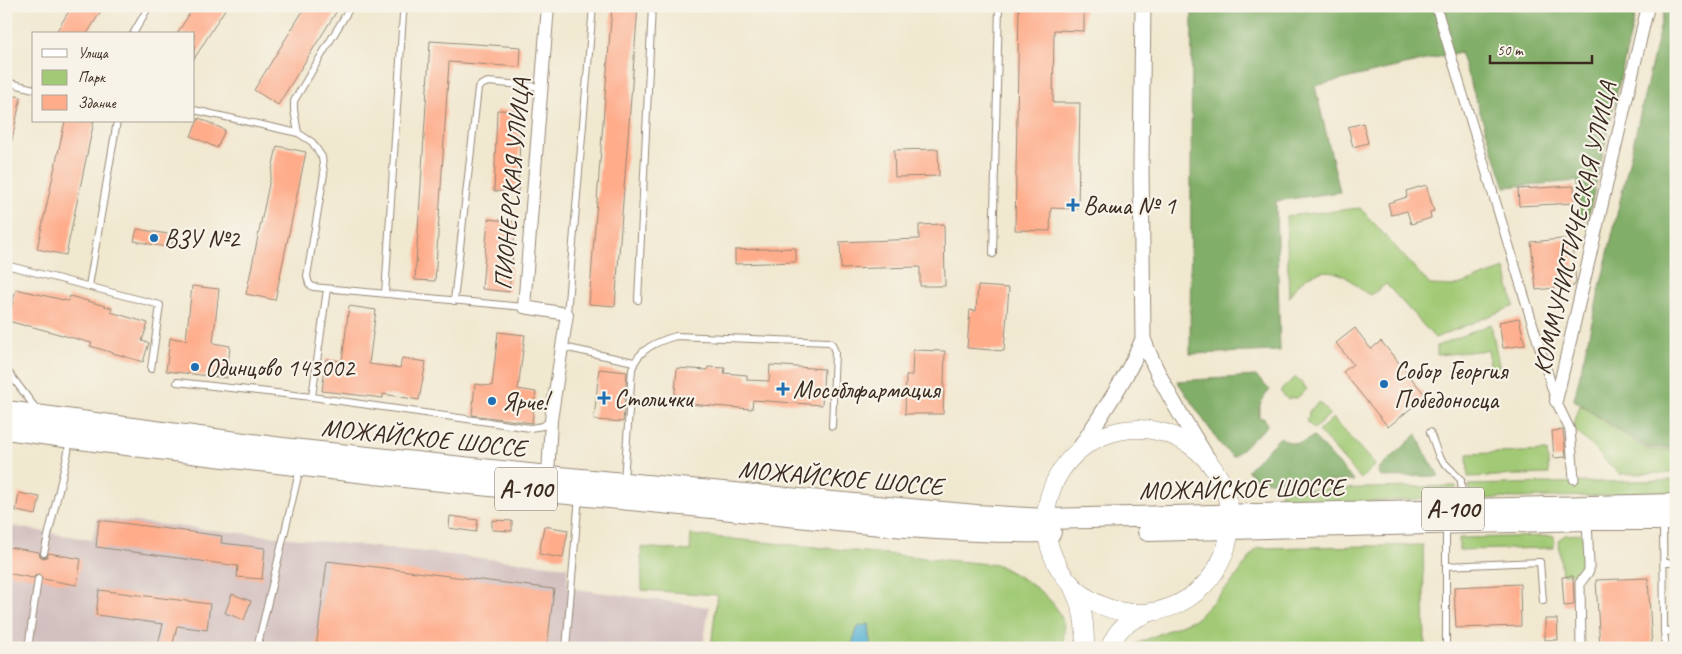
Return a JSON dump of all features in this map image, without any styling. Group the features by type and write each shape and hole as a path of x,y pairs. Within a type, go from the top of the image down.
{"main road":[{"name":"МОЖАЙСКОЕ ШОССЕ","path":"6,411 282,448 624,484 976,515 1047,526"},
{"name":"МОЖАЙСКОЕ ШОССЕ","path":"6,429 300,466 904,526 1047,526 1230,522 1446,524 1669,520"},
{"path":"1085,648 1085,619 1080,602 1071,585 1058,568 1050,548 1047,505 1053,484 1064,466 1078,451 1100,437 1124,430 1148,429 1173,436 1194,448 1212,466 1226,492 1230,522 1227,549 1215,573 1197,593 1173,607 1127,622 1117,632 1110,648"},
{"name":"МОЖАЙСКОЕ ШОССЕ","path":"1230,522 1462,509 1676,504"},
{"path":"1071,585 1087,599 1106,608 1126,613 1147,614"}],"street":[{"name":"ПИОНЕРСКАЯ УЛИЦА","path":"548,6 524,307 568,314"},
{"path":"1143,6 1140,163 1143,339 1177,410 1212,466"},
{"path":"1436,6 1556,401 1570,430 1574,479"},
{"name":"КОММУНИСТИЧЕСКАЯ УЛИЦА","path":"1556,401 1648,6"},
{"path":"548,476 552,420 568,314"},
{"path":"1078,451 1116,392 1143,339"},
{"path":"1581,648 1580,583 1589,571 1586,520"}],"lane":[{"path":"134,32 149,6"},
{"path":"298,133 294,101 351,6"},
{"path":"385,294 403,14 407,6"},
{"path":"568,314 593,6"},
{"path":"638,300 652,6"},
{"path":"993,254 999,6"},
{"path":"6,82 32,89"},
{"path":"454,301 478,88 488,82 542,87"},
{"path":"195,110 298,133 312,142 322,157 324,174 308,280 313,287 524,307"},
{"path":"89,286 117,122"},
{"path":"6,265 160,306 151,369"},
{"path":"312,397 327,289"},
{"path":"624,484 632,369 634,362 647,349 661,340 676,336 829,342 832,344 835,352 832,426"},
{"path":"563,347 634,362"},
{"path":"6,369 41,415"},
{"path":"177,382 312,397 530,428 543,426 552,420"},
{"path":"1430,432 1439,457 1461,480 1462,509"},
{"path":"44,552 68,452 69,438"},
{"path":"257,648 300,466"},
{"path":"566,648 579,495"},
{"path":"1666,648 1664,632 1664,563 1669,520"},
{"path":"1446,524 1446,648"},
{"path":"1446,566 1540,562 1543,601"},
{"path":"1664,563 1676,563"},
{"path":"28,648 38,579"},
{"path":"1664,632 1676,631"}],"shaded area":[{"path":"98,518 567,567 568,588 709,607 703,648 6,648 6,525 92,540"}],"green space":[{"path":"1192,6 1637,6 1588,218 1579,221 1578,181 1505,187 1460,52 1315,86 1340,192 1276,201 1280,351 1190,354"},
{"path":"1665,6 1676,6 1676,448 1646,447 1574,400"},
{"path":"1360,208 1430,285 1455,286 1505,269 1514,306 1435,338 1386,284 1371,295 1342,275 1326,271 1318,272 1298,284 1289,297 1286,216"},
{"path":"1491,324 1500,371 1491,371 1488,350 1437,355 1437,346"},
{"path":"1256,376 1270,390 1263,399 1259,409 1259,417 1265,419 1267,426 1233,457 1220,444 1177,381"},
{"path":"1296,377 1307,389 1297,398 1288,400 1280,391"},
{"path":"1319,402 1330,414 1314,429 1306,420 1309,411"},
{"path":"1580,405 1646,449 1676,450 1676,473 1619,474 1573,428"},
{"path":"1333,418 1375,465 1361,479 1318,431"},
{"path":"1417,434 1423,449 1439,476 1381,477 1378,470"},
{"path":"1313,436 1354,481 1259,481 1247,470 1280,437 1289,442 1300,443"},
{"path":"1547,451 1549,474 1468,477 1467,454"},
{"path":"1676,480 1676,494 1471,499 1469,485"},
{"path":"1456,486 1455,498 1282,505 1280,490"},
{"path":"1580,534 1584,536 1587,565 1584,573 1562,574 1558,540 1565,535"},
{"path":"691,535 998,565 1039,590 1056,607 1064,628 1063,648 871,648 869,624 858,627 852,644 844,648 711,648 717,595 642,590 641,547 690,551"},
{"path":"1554,536 1554,548 1459,550 1459,538"},
{"path":"1423,545 1425,648 1131,648 1138,643 1197,618 1233,581 1257,548"}],"water":[{"path":"869,624 871,648 844,648 852,644 858,627"}],"building":[{"path":"72,6 104,6 88,32 56,32"},
{"path":"194,6 227,6 195,57 195,32 178,32"},
{"path":"306,6 340,6 278,105 254,90"},
{"path":"612,6 638,6 615,306 589,304"},
{"path":"1019,6 1084,6 1084,31 1054,30 1053,103 1080,103 1078,209 1051,208 1050,231 1015,230"},
{"path":"430,41 521,47 520,67 449,62 435,281 415,280"},
{"path":"6,94 21,97 11,144 6,144"},
{"path":"497,110 521,111 518,192 494,191"},
{"path":"199,118 225,130 217,148 191,136"},
{"path":"65,122 94,122 66,255 37,249"},
{"path":"1363,123 1368,143 1353,147 1348,127"},
{"path":"277,146 306,152 275,300 246,294"},
{"path":"938,149 939,176 895,177 894,150"},
{"path":"1426,185 1434,211 1430,212 1431,218 1411,224 1407,211 1391,215 1388,203 1407,197 1406,191"},
{"path":"1574,186 1575,203 1519,206 1518,189"},
{"path":"488,219 516,222 509,292 482,289"},
{"path":"944,224 945,286 920,286 920,267 841,269 840,242 919,239 919,225"},
{"name":"ВЗУ №2","path":"137,229 174,235 171,248 134,241"},
{"path":"1571,238 1576,281 1574,286 1536,290 1531,242"},
{"path":"796,248 796,262 735,264 735,250"},
{"path":"192,286 219,289 213,343 230,346 227,378 166,371 170,338 186,340"},
{"path":"978,286 1009,288 1004,351 967,348 970,310 976,311"},
{"path":"16,289 68,301 70,296 112,308 111,312 148,323 142,341 149,343 143,362 90,346 92,343 8,321"},
{"path":"349,306 376,310 369,364 400,368 402,358 426,362 419,400 383,394 383,398 322,391 326,359 342,361"},
{"path":"1519,318 1525,345 1503,348 1499,322"},
{"name":"Собор Георгия Победоносца","path":"1355,328 1371,349 1381,341 1426,396 1388,427 1343,372 1353,364 1336,343"},
{"path":"498,332 525,335 518,389 536,392 532,423 472,415 475,384 492,386"},
{"path":"913,350 945,351 943,414 905,414 906,375 912,375"},
{"path":"770,365 824,369 822,405 753,400 752,409 674,403 677,368 707,370 708,367 725,368 724,373 747,375 747,380 769,381"},
{"path":"599,369 627,372 623,422 594,420"},
{"path":"1563,430 1566,457 1554,458 1552,431"},
{"path":"19,493 40,497 36,515 16,511"},
{"path":"450,516 478,520 476,532 449,528"},
{"path":"99,520 222,536 221,543 265,548 262,579 237,577 238,566 96,547"},
{"path":"492,520 512,521 512,531 492,530"},
{"path":"544,526 568,530 563,558 539,554"},
{"path":"8,547 39,552 43,558 47,557 49,553 81,559 77,585 43,579 39,574 33,578 6,573"},
{"path":"327,561 554,589 547,648 316,648"},
{"path":"1573,576 1574,605 1564,606 1562,577"},
{"path":"1648,578 1652,648 1600,648 1596,580"},
{"path":"1520,584 1521,626 1456,628 1454,587"},
{"path":"99,590 210,604 207,630 177,626 172,648 157,648 163,624 96,615"},
{"path":"232,594 251,601 244,620 225,613"},
{"path":"1545,619 1557,619 1558,640 1545,640"}],"place":[{"name":"Ваша № 1","path":"1073,205"},
{"name":"ВЗУ №2","path":"154,238"},
{"name":"Одинцово 143002","path":"195,367"},
{"name":"Собор Георгия Победоносца","path":"1384,384"},
{"name":"Мособлфармация","path":"783,389"},
{"name":"Столички","path":"604,398"},
{"name":"Ярче!","path":"492,401"}]}
